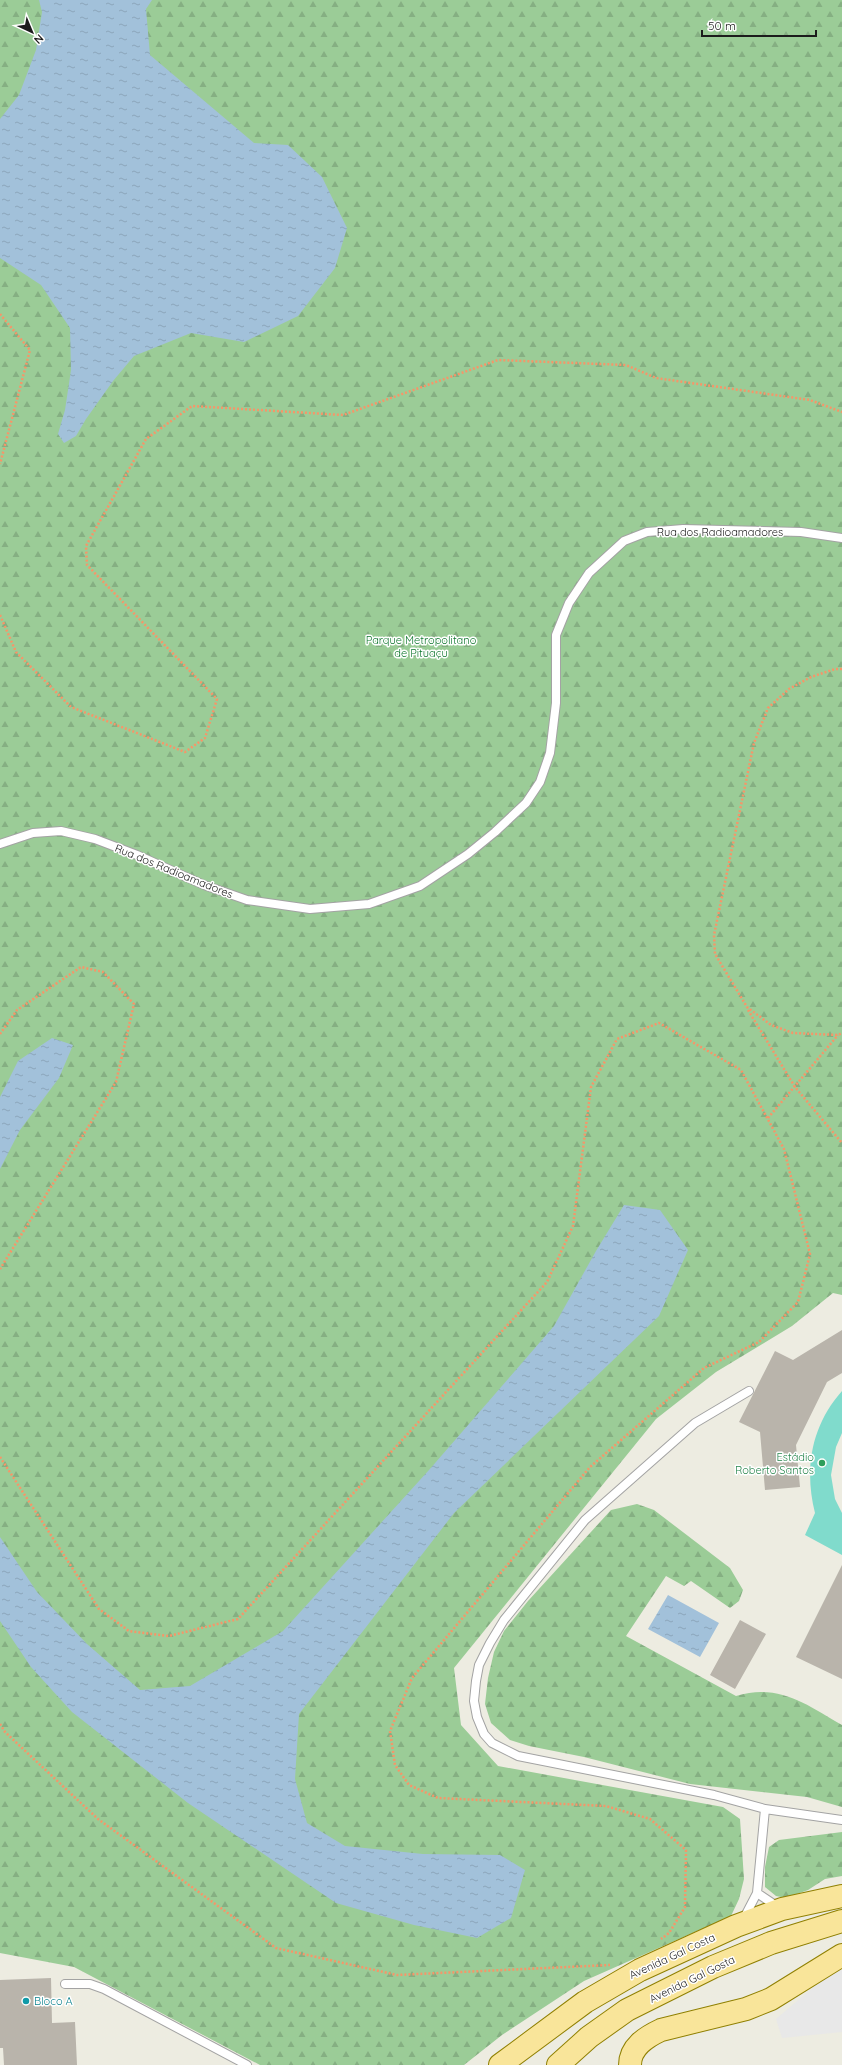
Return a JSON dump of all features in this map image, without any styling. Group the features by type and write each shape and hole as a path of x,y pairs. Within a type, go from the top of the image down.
{"main road":[{"name":"Avenida Gal Costa","path":"500,2065 515,2058 585,2002 640,1970 736,1926 782,1909 842,1896"},
{"name":"Avenida Gal Gosta","path":"558,2065 589,2037 627,2010 713,1967 756,1949 842,1921"},
{"path":"630,2065 630,2059 634,2050 640,2042 650,2035 661,2030 746,2010 771,1999 842,1955"}],"lane":[{"name":"Rua dos Radioamadores","path":"0,844 33,833 61,831 95,839 137,855 204,885 247,900 310,909 369,904 420,886 468,854 495,832 526,803 540,782 550,753 555,710 556,635 569,603 589,573 624,541 647,532 684,529 800,532 842,538"},
{"path":"749,1391 695,1423 585,1520 504,1620 490,1643 479,1665 476,1681 474,1701 477,1716 484,1734 492,1743 518,1756 714,1795 765,1809 842,1820"},
{"path":"736,1926 748,1913 757,1893 765,1809"},
{"path":"757,1893 770,1903 782,1909"},
{"path":"65,1984 90,1984 104,1989 247,2065"}],"path":[{"path":"0,314 30,350 0,464"},
{"path":"0,615 16,652 71,707 185,752 205,738 217,699 87,565 86,546 146,439 192,406 343,415 498,360 626,365 656,378 810,400 842,412"},
{"path":"842,670 835,669 811,677 789,689 768,708 754,743 714,934 715,954 731,984 747,1007 795,1087 842,1143"},
{"path":"0,1034 17,1010 81,967 103,972 134,1004 116,1082 0,1269"},
{"path":"747,1007 771,1025 793,1033 838,1035"},
{"path":"0,1457 99,1609 129,1630 169,1636 238,1619 547,1282 573,1226 591,1087 617,1039 658,1023 741,1070 784,1149 810,1254 798,1302 759,1342 704,1368 590,1467 412,1678 390,1731 395,1765 409,1785 438,1798 606,1806 650,1819 686,1850 685,1907 669,1933 657,1941"},
{"path":"768,1118 842,1032"},
{"path":"0,1724 5,1732 98,1819 276,1948 397,1975 614,1965"}],"green space":[{"name":"Parque Metropolitano de Pituaçu","path":"0,0 842,0 842,1295 833,1293 792,1326 716,1372 656,1419 454,1668 461,1725 498,1766 723,1807 740,1819 744,1879 739,1899 731,1916 584,1981 502,2035 464,2065 260,2065 74,1967 0,1953"},
{"path":"637,1504 654,1510 730,1568 743,1590 739,1601 730,1608 691,1581 684,1586 666,1576 626,1636 736,1696 765,1692 779,1694 804,1703 842,1725 842,1807 807,1797 690,1784 584,1757 529,1746 510,1740 491,1723 485,1704 488,1678 494,1652 504,1631 528,1601 611,1510"},
{"path":"842,1832 842,1876 825,1879 808,1890 786,1898 776,1896 765,1887 765,1867 769,1847 779,1840"}],"shaded area":[{"name":"Estádio Roberto Santos","path":"842,1391 842,1433 836,1447 831,1475 835,1499 842,1513 842,1555 805,1535 815,1513 810,1480 813,1449 817,1433 831,1404"},
{"path":"842,1963 842,2032 782,2038 776,2019"}],"water":[{"path":"39,0 152,0 146,9 150,55 254,143 288,145 322,177 347,228 335,268 298,316 244,342 191,333 134,356 113,381 76,436 64,443 58,434 65,410 71,370 70,328 41,285 0,258 0,119 19,95 36,50 42,12"},
{"path":"52,1038 73,1045 59,1078 20,1130 0,1169 0,1097 18,1061"},
{"path":"624,1205 660,1210 688,1250 659,1316 454,1513 299,1714 295,1779 307,1823 345,1846 423,1854 500,1855 525,1870 511,1918 477,1938 414,1925 336,1903 188,1803 72,1712 31,1667 0,1621 0,1537 37,1592 87,1644 140,1690 190,1686 283,1631 429,1470 554,1326 596,1251"},
{"path":"668,1595 719,1623 700,1657 648,1629"}],"building":[{"path":"842,1330 842,1373 827,1382 796,1445 800,1487 765,1490 760,1432 739,1422 775,1351 793,1360"},
{"path":"842,1565 842,1679 796,1657"},
{"path":"740,1620 766,1634 735,1689 710,1675"},
{"name":"Bloco A","path":"51,1978 52,2023 75,2022 77,2065 4,2065 3,2048 0,2048 0,1980"}],"place":[{"name":"Estádio Roberto Santos","path":"822,1463"},
{"name":"Bloco A","path":"26,2001"}]}
